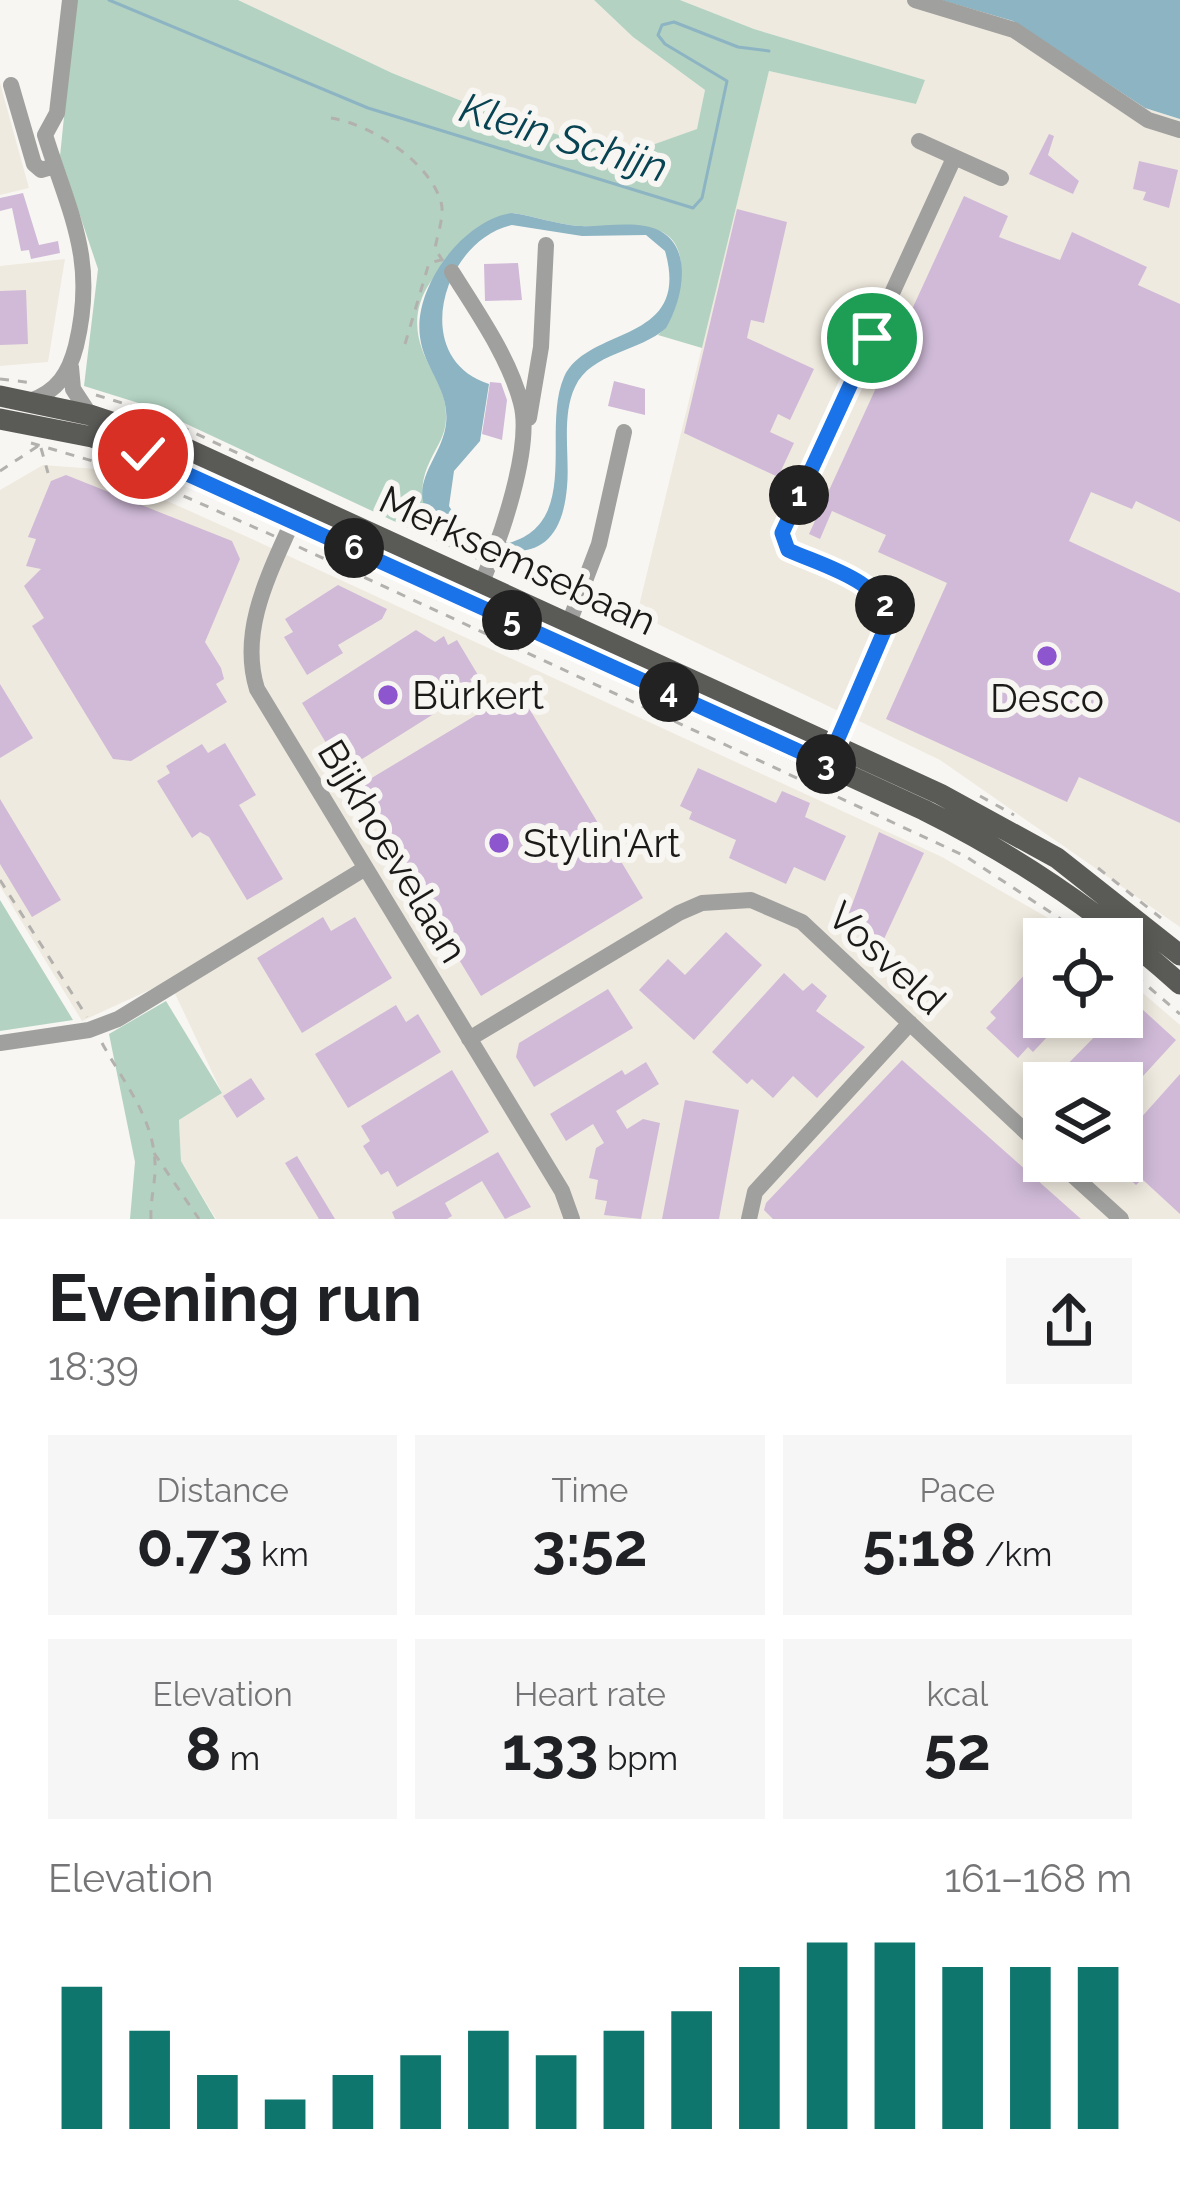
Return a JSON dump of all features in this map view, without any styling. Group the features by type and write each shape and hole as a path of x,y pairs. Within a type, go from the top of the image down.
{"main road":[{"name":"Merksemsebaan","path":"0,396 34,392 160,437 293,520 482,582 990,831 1077,898 1171,948 1180,984"},
{"name":"Merksemsebaan","path":"0,419 118,445 831,755"}],"street":[{"path":"70,0 57,113 45,134 76,219 86,274 71,364 73,389 90,415"},
{"path":"915,0 1014,30 1148,120 1180,130"},
{"path":"11,85 34,164 41,170 55,166"},
{"path":"919,141 1001,178"},
{"path":"831,755 888,622 887,608 873,591 788,550 782,533 954,158"},
{"path":"482,582 525,437 541,347 546,245"},
{"path":"452,272 509,374 521,403 525,437"},
{"path":"34,392 56,386 71,364"},
{"path":"569,622 599,544 624,431"},
{"name":"Bijkhoevelaan","path":"293,520 254,619 250,666 256,689 562,1191 572,1219"},
{"path":"0,1043 95,1028 364,869"},
{"name":"Vosveld","path":"469,1040 679,913 732,899 772,907 802,922 1023,1129"},
{"path":"749,1219 755,1192 910,1023"},
{"path":"1079,1182 1118,1218"}],"path":[{"path":"331,118 354,122 410,160 443,206 435,249 443,260 429,263 405,344"},
{"path":"0,379 34,392"},
{"path":"22,441 137,475 257,529 293,520 965,856 1059,918"},
{"path":"0,471 39,446"},
{"path":"39,446 48,473"},
{"path":"257,529 262,520"},
{"path":"0,880 141,1106 153,1151 151,1219"},
{"path":"1143,982 1180,1014"},
{"path":"153,1151 199,1219"}],"shaded area":[{"path":"238,0 594,0 633,37 705,90 698,129 624,155 504,118 392,73"},
{"path":"680,0 941,0 1013,21 1145,108 1180,119 1180,927 940,760 637,614 769,71 916,104 925,80 754,29"},
{"path":"0,83 29,188 0,195"},
{"path":"65,259 48,362 0,366 0,266"},
{"path":"43,465 96,469 942,857 1048,918 1023,918 1023,1038 1143,1038 1143,993 1180,1025 1180,1219 216,1219 181,1161 179,1120 222,1093 169,981 82,1021 0,886 0,490"}],"green space":[{"path":"76,0 238,0 392,73 504,118 624,155 697,129 705,90 633,37 594,0 680,0 754,29 925,80 916,104 769,71 702,348 658,335 676,304 680,259 675,243 650,228 578,226 512,213 442,268 420,304 417,325 444,399 446,418 423,492 441,526 482,548 479,561 148,406 84,386 98,269 60,156"},
{"path":"0,900 73,1020 0,1031"},
{"path":"166,1001 222,1093 179,1120 181,1161 215,1219 130,1219 135,1162 109,1034"}],"water":[{"path":"941,0 1180,0 1180,119 1145,108 1013,21"},
{"path":"512,213 578,226 645,226 672,241 682,268 678,300 666,328 582,375 568,411 567,487 561,517 550,537 534,548 516,551 473,541 431,519 422,494 446,424 441,390 420,337 425,298 445,259 476,228","holes":["512,225 582,236 646,235 665,251 669,281 664,303 634,330 576,361 564,377 558,398 552,495 545,516 531,532 509,543 463,528 449,506 454,471 480,441 489,384 464,370 449,350 442,326 444,300 453,275 488,235"]}],"building":[{"path":"1049,134 1054,136 1048,155 1079,181 1073,194 1029,174"},
{"path":"1139,161 1178,170 1169,208 1143,200 1146,192 1133,189"},
{"path":"23,193 39,245 58,241 60,253 31,259 29,250 21,251 12,208 0,211 0,198"},
{"path":"964,196 1008,216 999,237 1060,260 1072,232 1147,267 1138,285 1180,304 1180,522 1136,501 1132,509 1091,492 1069,541 1180,593 1180,823 1079,777 1067,802 886,719 947,583 878,552 886,535 832,511 820,539 809,534"},
{"path":"737,209 787,222 764,323 751,320 747,338 814,369 790,420 778,414 770,432 794,443 778,477 684,433"},
{"path":"518,263 522,300 485,301 484,264"},
{"path":"26,290 28,344 0,345 0,291"},
{"path":"614,381 645,389 645,415 608,406"},
{"path":"490,382 501,383 507,400 502,440 482,434"},
{"path":"66,475 232,541 240,559 205,642 221,668 224,679 216,684 227,702 131,761 113,759 32,626 44,618 24,586 41,569 26,566 36,539 28,537 51,481"},
{"path":"338,585 387,609 382,619 338,645 343,653 307,675 284,637 293,632 285,619"},
{"name":"Bürkert","path":"416,630 435,642 444,636 448,645 457,640 478,675 470,679 475,688 343,771 302,703"},
{"path":"0,684 33,738 0,758"},
{"name":"Stylin'Art","path":"518,690 643,898 481,996 355,788"},
{"path":"225,743 256,795 239,805 283,879 247,900 209,837 200,832 192,838 157,781 170,773 166,766 202,744 208,753"},
{"path":"698,768 776,803 782,791 810,803 805,817 846,836 825,881 794,867 786,884 729,858 736,840 689,819 692,812 680,806"},
{"path":"0,799 61,900 32,917 0,864"},
{"path":"879,832 924,853 884,939 846,921"},
{"path":"323,917 331,931 355,917 392,978 302,1033 257,958"},
{"path":"726,932 762,965 694,1040 639,990 668,959 685,975"},
{"path":"784,973 803,991 812,983 827,996 816,1011 865,1047 817,1098 793,1076 773,1098 752,1079 747,1084 712,1052"},
{"path":"1023,977 1023,1038 1046,1038 1033,1052 1028,1047 1018,1058 986,1028 996,1018 990,1012"},
{"path":"608,989 633,1028 534,1087 516,1057 519,1043"},
{"path":"396,1005 406,1022 418,1014 441,1052 348,1108 315,1054"},
{"path":"1143,1010 1176,1040 1143,1076 1143,1062 1070,1062 1093,1038 1143,1038"},
{"path":"902,1060 1023,1167 1023,1182 1039,1182 1081,1219 773,1219 764,1210"},
{"path":"646,1062 659,1084 616,1111 627,1129 643,1119 660,1123 641,1219 604,1215 607,1201 595,1199 598,1180 589,1178 596,1148 604,1143 593,1124 566,1141 550,1114 622,1070 625,1075"},
{"path":"452,1070 489,1132 397,1187 388,1171 381,1175 363,1146 370,1141 361,1126"},
{"path":"1180,1074 1180,1214 1143,1180 1143,1115"},
{"path":"251,1078 265,1099 237,1118 223,1096"},
{"path":"685,1100 739,1110 719,1219 662,1219"},
{"path":"498,1152 531,1207 505,1219 482,1181 445,1203 452,1216 447,1219 395,1219 392,1212"},
{"path":"297,1156 335,1219 319,1219 285,1163"}],"waterway":[{"name":"Klein Schijn","path":"109,0 368,108 693,208 702,198 727,81 665,44 658,35 662,25 674,22 738,47 769,51"}],"place":[{"name":"Desco","path":"1047,656"},
{"name":"Bürkert","path":"388,695"},
{"name":"Stylin'Art","path":"499,843"}],"route":[{"path":"143,454 827,764 888,622 887,608 873,591 788,550 782,533 872,338"}]}
